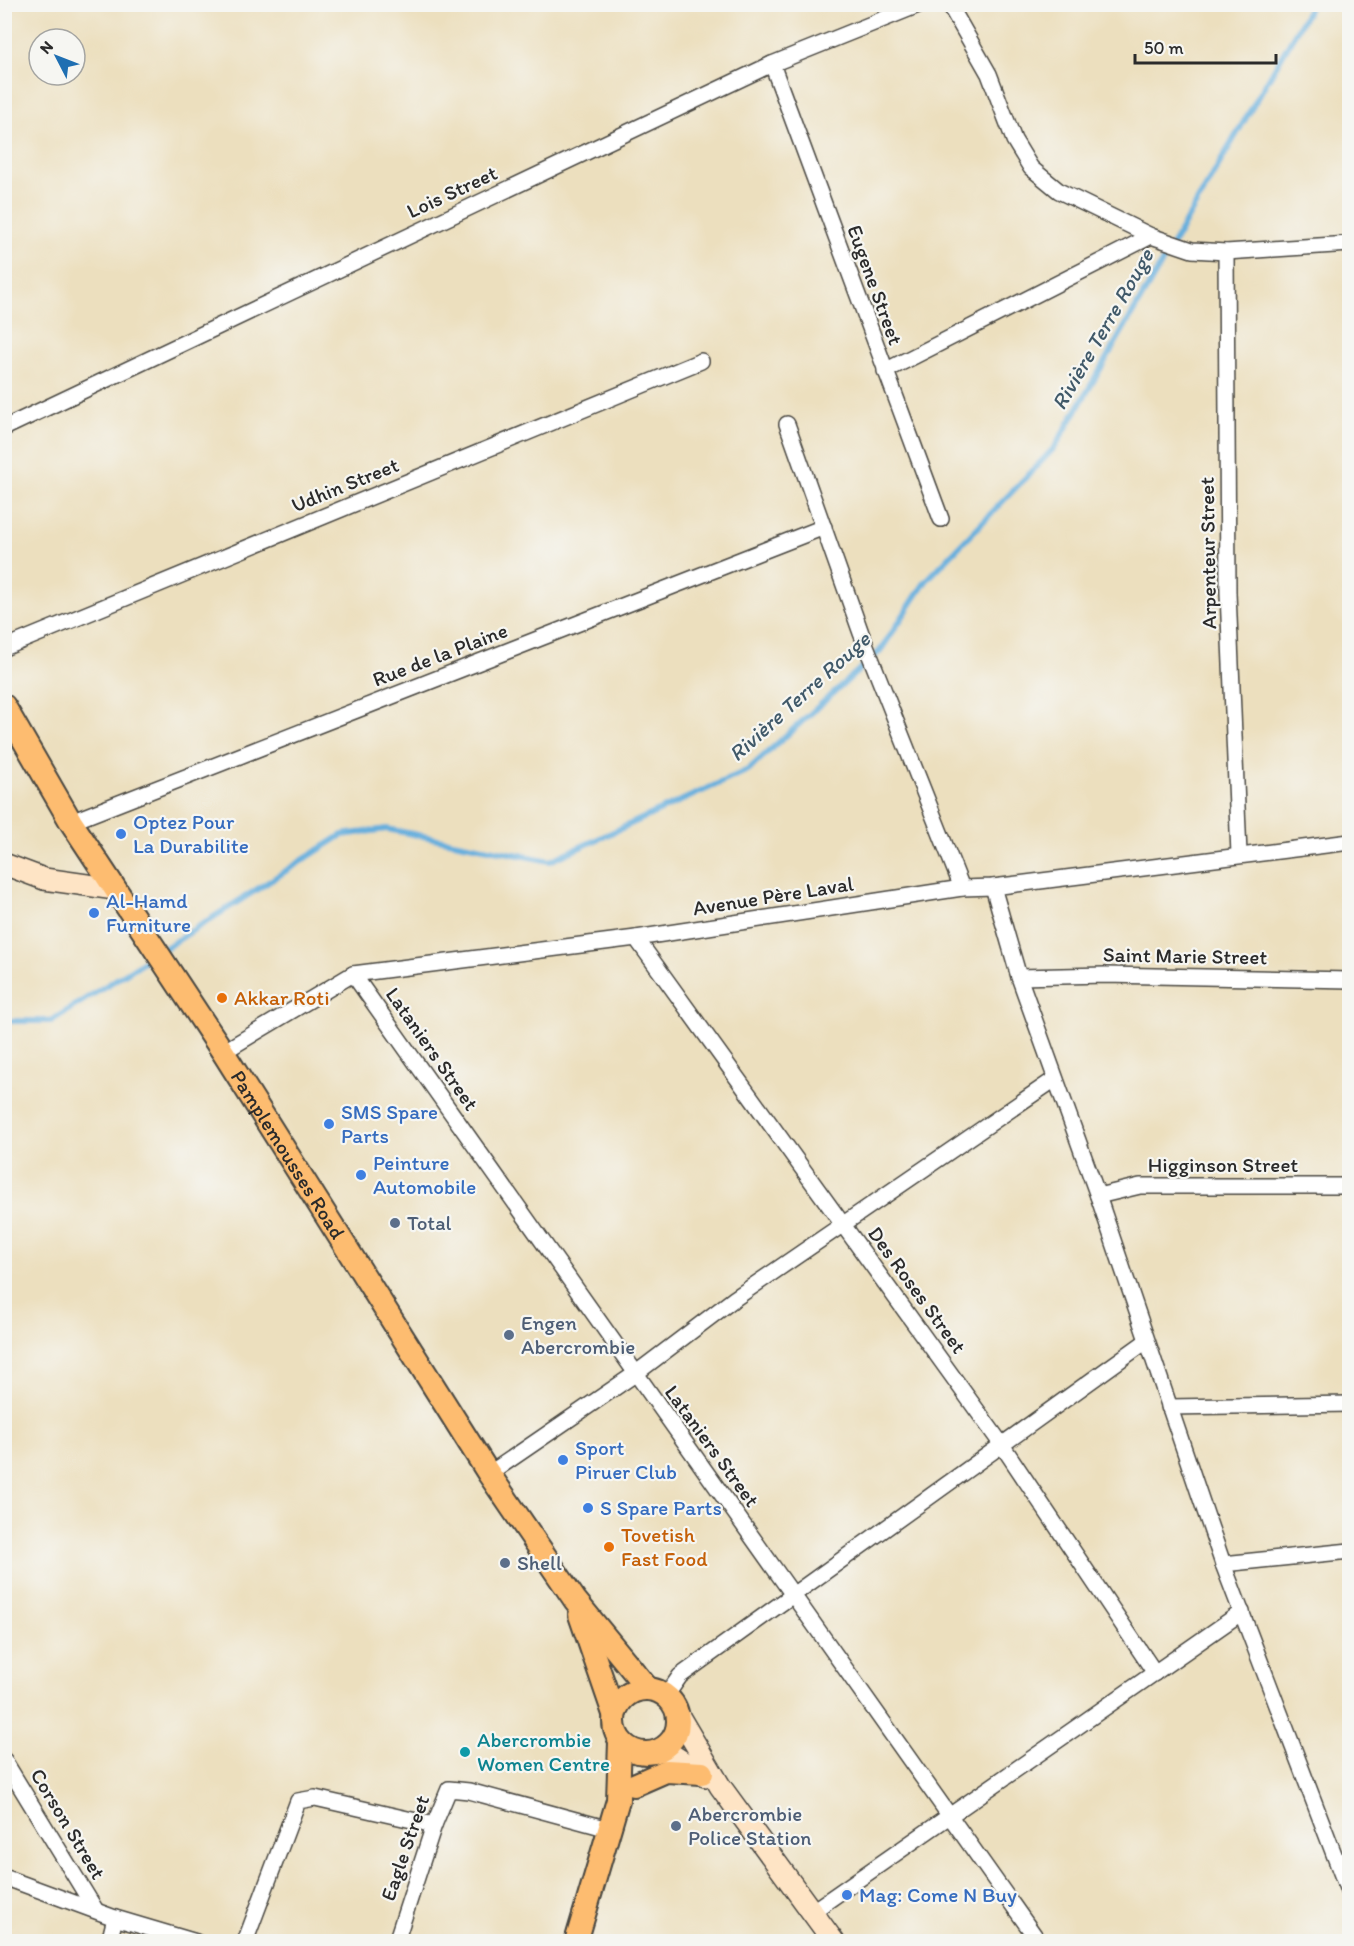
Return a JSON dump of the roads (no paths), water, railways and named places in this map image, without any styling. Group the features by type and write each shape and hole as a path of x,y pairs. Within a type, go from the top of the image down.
{"main road":[{"name":"Pamplemousses Road","path":"4,706 71,822 223,1052 489,1474 575,1600 664,1699"},
{"path":"4,864 44,879 115,889"},
{"name":"Pamplemousses Road","path":"575,1600 614,1714"},
{"path":"626,1792 620,1741 614,1728 614,1714 623,1698 631,1693 664,1699 720,1786 834,1941"},
{"path":"576,1941 609,1829 626,1792 677,1729 664,1699"},
{"path":"620,1741 636,1752 659,1750 702,1773 720,1786"},
{"path":"626,1792 666,1771 702,1773"}],"street":[{"name":"Lois Street","path":"4,428 772,64 921,4"},
{"path":"949,4 989,74 1014,140 1031,168 1059,191 1151,236 1192,250 1226,252 1350,244"},
{"name":"Eugene Street","path":"772,64 942,519"},
{"path":"885,371 1151,236"},
{"name":"Arpenteur Street","path":"1226,252 1228,593 1239,854"},
{"name":"Udhin Street","path":"4,648 701,361"},
{"path":"787,424 861,633 880,675 962,888"},
{"name":"Rue de la Plaine","path":"71,822 825,527"},
{"name":"Avenue Père Laval","path":"223,1052 353,974 636,938 962,888 1350,842"},
{"path":"993,886 1019,977 1098,1196 1145,1342 1223,1564 1350,1896"},
{"name":"Des Roses Street","path":"636,938 844,1223 1002,1445 1155,1673"},
{"name":"Lataniers Street","path":"353,974 1039,1941"},
{"name":"Saint Marie Street","path":"1019,977 1105,975 1350,980"},
{"path":"489,1474 635,1374 734,1299 1055,1079"},
{"name":"Higginson Street","path":"1098,1196 1140,1186 1350,1186"},
{"path":"664,1699 680,1676 1145,1342"},
{"path":"1169,1407 1350,1404"},
{"path":"1223,1564 1350,1551"},
{"path":"813,1911 1242,1612"},
{"name":"Corson Street","path":"4,1760 95,1910"},
{"name":"Eagle Street","path":"396,1941 446,1791 454,1788 609,1829"},
{"path":"245,1941 298,1801 315,1798 434,1825"},
{"path":"4,1877 115,1918 195,1941"},
{"path":"109,1941 115,1918"}],"waterway":[{"name":"Rivière Terre Rouge","path":"4,1021 51,1021 342,835 387,829 550,861 748,770 880,651 926,581 1055,447 1312,4"}],"place":[{"name":"Optez Pour La Durabilite","path":"121,834"},
{"name":"Al-Hamd Furniture","path":"94,913"},
{"name":"Akkar Roti","path":"222,998"},
{"name":"SMS Spare Parts","path":"329,1124"},
{"name":"Peinture Automobile","path":"361,1175"},
{"name":"Total","path":"395,1223"},
{"name":"Engen Abercrombie","path":"509,1335"},
{"name":"Sport Piruer Club","path":"563,1460"},
{"name":"S Spare Parts","path":"588,1508"},
{"name":"Tovetish Fast Food","path":"609,1547"},
{"name":"Shell","path":"505,1563"},
{"name":"Abercrombie Women Centre","path":"465,1752"},
{"name":"Abercrombie Police Station","path":"676,1826"},
{"name":"Mag: Come N Buy","path":"847,1895"}]}
